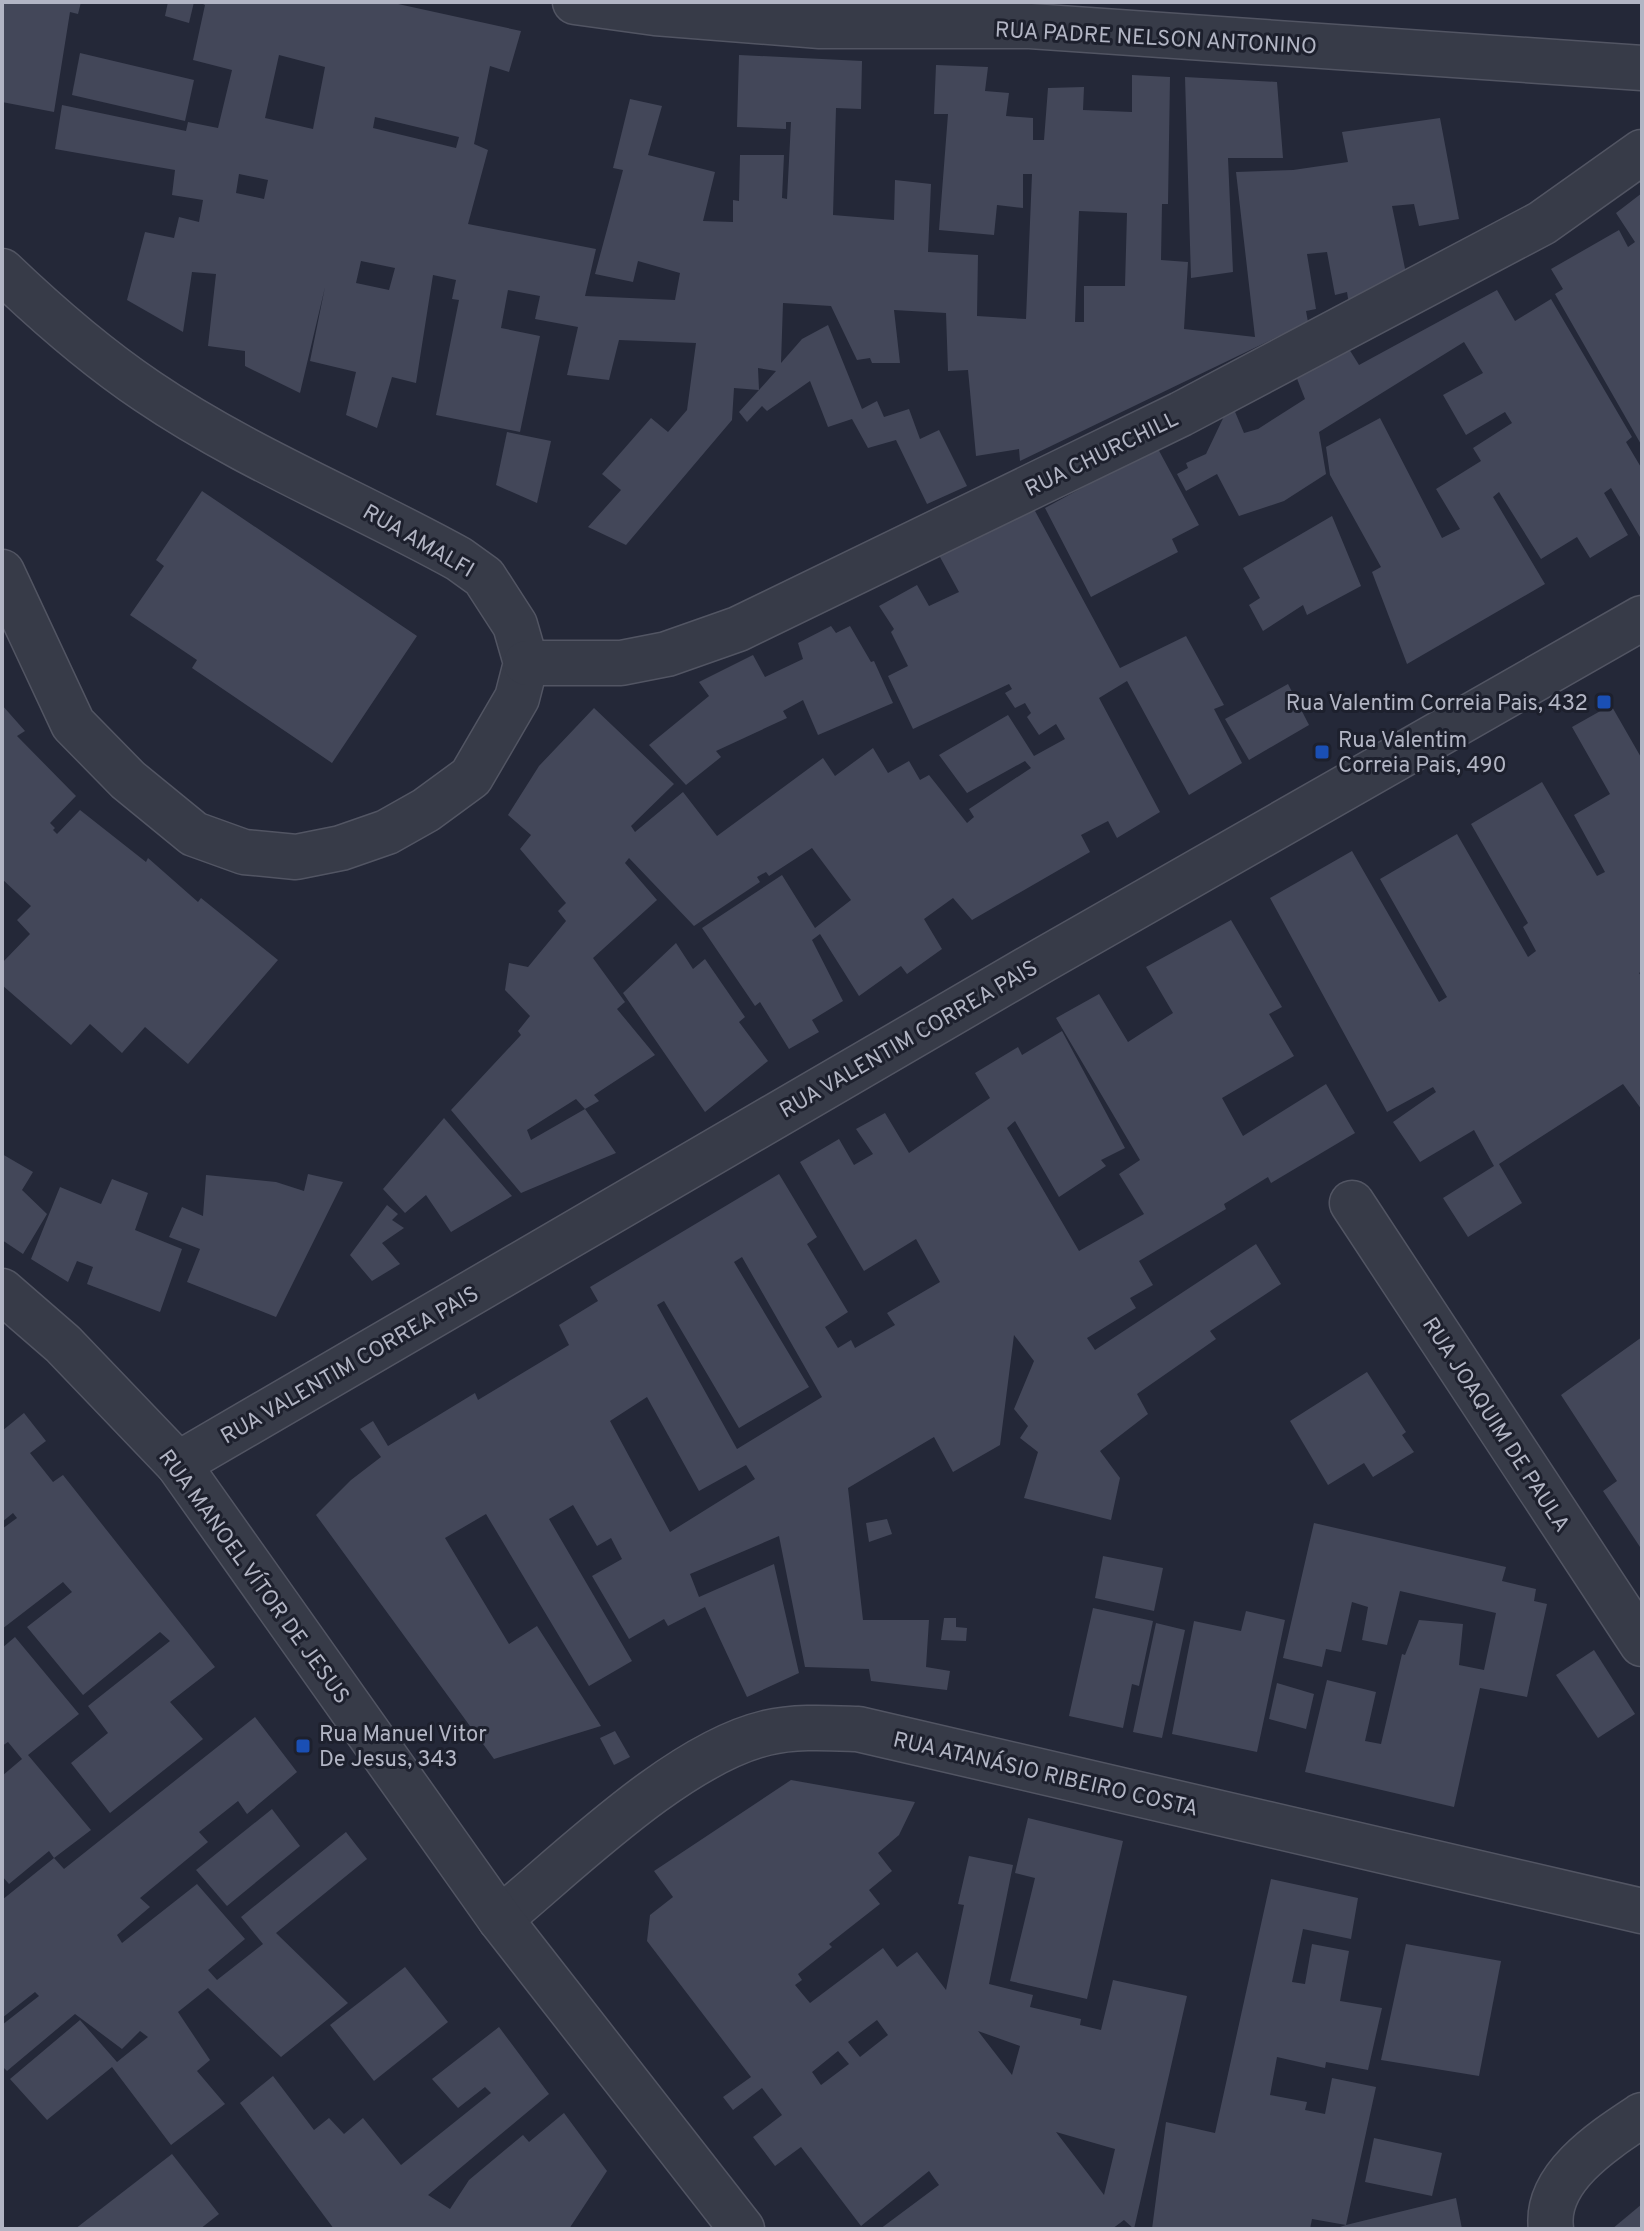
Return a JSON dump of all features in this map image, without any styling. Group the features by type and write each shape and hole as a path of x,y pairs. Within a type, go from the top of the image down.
{"street":[{"name":"RUA PADRE NELSON ANTONINO","path":"575,2 655,13 820,26 1030,26 1642,68"},
{"name":"RUA CHURCHILL","path":"526,663 621,663 667,654 738,629 1209,400 1542,223 1642,152"},
{"name":"RUA AMALFI","path":"2,271 71,333 148,391 202,424 459,559 484,577 515,625 526,663"},
{"path":"2,572 73,724 128,780 194,834 244,852 296,857 341,848 387,832 426,810 471,777 517,698 526,663"},
{"name":"RUA VALENTIM CORREA PAIS","path":"178,1464 1043,960 1642,618"},
{"name":"RUA JOAQUIM DE PAULA","path":"1352,1203 1642,1644"},
{"name":"RUA MANOEL VÍTOR DE JESUS","path":"2,1291 63,1344 178,1464 500,1919 742,2229"},
{"name":"RUA ATANÁSIO RIBEIRO COSTA","path":"500,1919 666,1783 718,1750 767,1732 819,1728 858,1729 1642,1911"},
{"path":"1551,2229 1549,2215 1563,2178 1642,2115"}],"building":[{"path":"2,2 81,2 78,14 70,12 54,112 2,102"},
{"path":"168,2 194,2 189,23 165,16"},
{"path":"199,2 389,2 521,31 509,72 490,66 474,144 488,150 468,224 596,249 585,296 675,300 680,273 638,261 633,282 595,274 623,170 613,168 630,99 662,106 648,155 715,172 703,221 733,222 733,200 739,201 740,155 784,155 782,198 787,199 791,122 786,122 786,129 737,127 739,55 862,61 861,109 836,108 833,215 894,220 895,180 931,184 928,252 978,255 977,316 1026,319 1032,174 1023,174 1023,208 997,205 994,235 939,230 948,114 934,114 936,65 988,67 985,91 1009,93 1006,116 1033,118 1033,140 1044,140 1048,88 1084,87 1083,110 1132,112 1132,75 1170,77 1168,204 1162,204 1161,260 1188,262 1184,329 1255,337 1236,172 1293,170 1348,162 1342,132 1440,118 1459,219 1419,226 1414,204 1392,206 1408,283 1350,311 1347,292 1335,295 1327,252 1307,254 1316,309 1306,311 1308,322 1020,461 1019,449 976,456 968,370 948,371 946,313 894,310 900,363 872,363 870,358 857,360 831,306 783,303 781,363 802,339 828,325 862,409 877,401 884,417 909,409 920,439 939,430 967,486 927,504 896,440 868,448 852,419 828,427 810,381 767,411 762,406 747,422 739,412 759,390 734,388 732,420 626,545 588,527 621,490 602,474 651,418 668,432 687,410 696,343 619,340 609,380 567,375 578,327 535,319 540,296 508,290 501,328 540,336 520,432 436,415 459,300 452,299 456,280 433,275 416,383 392,377 377,428 346,415 356,372 310,361 325,287 300,393 245,366 245,351 208,346 216,274 192,272 183,332 127,300 145,232 174,238 179,217 199,222 203,200 172,195 175,170 55,149 62,105 186,131 188,122 218,128 232,70 193,60 205,5","holes":["279,55 325,67 313,129 265,118","375,117 459,137 456,148 373,128","239,174 268,180 264,199 236,193","1079,211 1127,213 1125,286 1084,286 1084,322 1075,322","361,261 395,268 389,290 356,283","758,368 776,371 759,390"]},
{"path":"80,53 194,80 185,121 72,95"},
{"path":"1185,77 1277,82 1283,158 1228,158 1233,272 1191,278"},
{"path":"1642,193 1642,446 1555,294 1563,289 1551,269 1619,230 1628,247 1635,242 1616,213"},
{"path":"1497,290 1515,321 1551,299 1632,437 1626,442 1642,469 1642,536 1611,488 1604,493 1628,535 1590,558 1577,537 1541,559 1499,492 1493,497 1545,584 1407,664 1372,572 1381,567 1330,475 1326,447 1380,418 1442,538 1460,529 1436,489 1481,461 1473,448 1512,423 1505,412 1466,435 1443,395 1483,373 1464,342 1319,432 1326,474 1284,501 1239,516 1217,474 1186,491 1177,474 1188,468 1186,463 1206,454 1227,410 1233,407 1244,433 1258,429 1305,399 1296,376 1349,349 1359,365"},
{"path":"507,432 551,441 537,503 496,485"},
{"path":"1157,447 1199,525 1172,539 1178,552 1091,597 1045,508"},
{"path":"202,491 417,636 332,763 192,668 197,660 130,615 164,566 156,560"},
{"path":"1028,498 1120,668 1186,636 1224,705 1214,709 1242,763 1189,795 1127,681 1099,698 1160,812 1117,838 1108,821 1081,835 1090,852 972,920 953,898 924,919 942,949 907,974 901,966 859,996 820,934 812,940 843,1001 812,1020 819,1032 789,1049 760,1002 755,1006 702,928 782,875 815,928 851,900 812,848 769,876 766,872 757,877 760,882 694,926 629,858 625,863 657,900 593,958 625,1002 617,1009 655,1055 594,1095 599,1101 585,1109 616,1153 521,1193 451,1110 521,1035 518,1031 530,1016 505,990 509,963 528,967 566,921 558,911 566,903 520,849 531,835 508,815 539,766 594,708 674,784 631,826 635,832 683,792 717,836 823,758 835,776 873,748 888,773 909,761 920,780 929,775 967,823 974,817 969,809 1031,768 1025,761 967,793 939,755 1008,715 1034,756 1065,739 1056,724 1039,735 1027,717 1031,713 1025,703 1015,708 1005,693 1012,689 1009,684 913,729 888,676 908,666 891,632 894,629 879,606 917,585 929,606 959,592 934,546","holes":["576,1099 585,1109 531,1140 527,1130"]},
{"path":"1332,516 1361,586 1307,615 1303,605 1263,631 1249,605 1260,598 1243,568"},
{"path":"831,626 836,633 850,626 871,662 874,661 893,703 818,735 803,700 783,711 787,718 716,751 721,757 686,785 649,745 709,696 699,682 753,655 765,677 803,659 798,643"},
{"path":"1288,684 1309,725 1249,760 1225,719"},
{"path":"2,705 25,731 17,736 76,796 50,823 57,834 80,810 146,862 148,858 198,902 201,898 278,960 188,1064 145,1027 122,1053 90,1024 71,1045 2,985 2,963 30,934 17,920 31,906 2,879"},
{"path":"1611,705 1642,759 1642,971 1639,973 1642,977 1642,1110 1623,1084 1499,1164 1522,1203 1468,1237 1443,1198 1494,1166 1474,1130 1420,1162 1393,1122 1436,1092 1433,1087 1387,1112 1270,898 1352,851 1439,1002 1447,997 1380,879 1457,834 1528,957 1536,951 1523,927 1528,923 1471,824 1542,782 1597,876 1605,872 1574,815 1610,794 1572,727"},
{"path":"1231,920 1282,1007 1269,1014 1294,1056 1222,1098 1243,1136 1326,1084 1355,1133 1271,1183 1268,1177 1224,1204 1226,1209 1139,1261 1153,1285 1130,1298 1136,1308 1087,1338 1095,1350 1256,1244 1281,1284 1210,1331 1216,1339 1137,1394 1148,1414 1100,1451 1120,1478 1111,1520 1024,1498 1038,1452 1020,1438 1028,1426 1014,1409 1034,1361 1014,1335 1000,1445 953,1472 934,1437 848,1488 863,1620 929,1620 926,1667 950,1671 947,1690 871,1681 869,1669 805,1667 779,1536 690,1574 699,1597 774,1564 799,1673 747,1697 705,1607 668,1626 664,1619 629,1639 592,1576 622,1559 611,1538 597,1546 573,1505 549,1519 632,1661 589,1686 486,1514 445,1538 509,1644 537,1626 601,1726 494,1759 316,1515 351,1480 381,1457 360,1429 373,1421 388,1446 475,1393 478,1400 569,1345 559,1325 598,1301 590,1287 779,1174 817,1237 807,1244 848,1312 825,1327 838,1348 851,1340 855,1348 895,1325 887,1313 940,1282 916,1239 864,1271 800,1162 839,1139 854,1165 873,1154 856,1129 885,1113 909,1153 990,1098 975,1073 1018,1047 1022,1055 1062,1031 1125,1148 1101,1160 1106,1166 1059,1197 1015,1121 1007,1128 1079,1251 1144,1214 1119,1174 1140,1160 1056,1018 1099,994 1128,1042 1173,1013 1146,967","holes":["742,1257 822,1397 737,1449 657,1305 664,1301 739,1428 809,1387 734,1262","647,1397 699,1491 746,1465 755,1479 670,1532 610,1421"]},
{"path":"676,943 693,969 705,959 745,1017 739,1022 768,1061 705,1112 623,993"},
{"path":"444,1118 512,1196 451,1232 426,1195 405,1213 383,1189"},
{"path":"2,1154 33,1172 22,1190 47,1214 23,1254 2,1240"},
{"path":"308,1174 343,1182 276,1317 187,1282 200,1249 169,1237 182,1207 203,1216 206,1175 276,1182 304,1191"},
{"path":"112,1179 148,1193 135,1230 182,1249 160,1312 87,1284 93,1267 77,1261 68,1282 31,1259 60,1187 101,1204"},
{"path":"387,1205 398,1214 392,1220 404,1228 382,1243 400,1264 372,1281 350,1255"},
{"path":"1642,1337 1642,1550 1603,1491 1617,1481 1561,1395"},
{"path":"1367,1372 1406,1432 1402,1435 1414,1452 1373,1477 1364,1463 1328,1485 1290,1421"},
{"path":"24,1413 46,1441 30,1453 53,1482 63,1475 215,1667 170,1702 203,1739 110,1813 71,1763 108,1733 88,1706 170,1641 160,1632 83,1695 27,1627 72,1592 63,1582 2,1629 2,1529 17,1518 13,1513 2,1522 2,1431"},
{"path":"887,1519 892,1534 869,1542 866,1523"},
{"path":"1314,1523 1506,1567 1502,1581 1536,1589 1534,1601 1547,1604 1527,1697 1480,1688 1454,1807 1305,1772 1327,1680 1376,1692 1365,1741 1381,1744 1402,1654 1405,1655 1419,1620 1463,1624 1459,1665 1484,1670 1496,1613 1400,1591 1387,1645 1362,1640 1368,1607 1352,1602 1341,1652 1326,1649 1322,1667 1283,1658"},
{"path":"1103,1556 1163,1568 1154,1611 1095,1598"},
{"path":"1093,1608 1153,1621 1139,1686 1132,1684 1123,1728 1069,1716"},
{"path":"1246,1611 1285,1620 1257,1752 1172,1734 1194,1621 1241,1631"},
{"path":"944,1618 956,1618 956,1627 967,1628 966,1641 941,1640"},
{"path":"1156,1623 1185,1630 1162,1738 1133,1732"},
{"path":"15,1637 79,1714 28,1755 91,1830 54,1858 49,1851 9,1884 2,1876 2,1776 22,1759 8,1742 2,1746 2,1648"},
{"path":"1594,1650 1635,1714 1598,1738 1556,1675"},
{"path":"1277,1683 1314,1694 1306,1729 1269,1719"},
{"path":"255,1717 297,1772 247,1814 238,1801 199,1832 208,1842 140,1898 150,1907 117,1935 122,1943 197,1884 245,1939 208,1970 217,1980 263,1944 241,1917 346,1832 367,1859 276,1933 348,2003 281,2057 208,1988 178,2012 210,2060 197,2071 225,2104 171,2145 112,2067 47,2120 10,2079 80,2020 117,2062 148,2037 140,2031 122,2049 75,2014 7,2071 2,2066 2,2025 39,1996 35,1992 2,2018 2,1900 54,1858 64,1869"},
{"path":"615,1731 630,1757 614,1765 600,1738"},
{"path":"791,1780 915,1802 899,1835 878,1853 892,1871 869,1890 880,1904 829,1944 832,1947 798,1974 802,1980 795,1985 810,2003 883,1948 897,1967 917,1952 946,1990 964,1905 958,1904 969,1856 1013,1865 989,1984 1033,1995 1030,2007 1081,2019 1080,2025 1101,2030 1113,1980 1187,1996 1134,2229 1124,2220 1112,2229 880,2229 939,2185 929,2171 861,2226 801,2147 775,2166 753,2137 782,2115 762,2088 733,2110 723,2097 751,2077 647,1941 650,1915 673,1897 654,1871","holes":["877,2020 888,2035 860,2057 848,2042","978,2031 1020,2046 1012,2075","838,2051 849,2064 821,2085 812,2072","1056,2132 1115,2149 1104,2195"]},
{"path":"272,1809 300,1846 227,1906 196,1870"},
{"path":"1028,1818 1123,1841 1087,1999 1010,1981 1035,1878 1015,1873"},
{"path":"1271,1879 1358,1898 1351,1939 1303,1929 1292,1982 1305,1984 1312,1944 1349,1951 1340,2001 1382,2008 1368,2070 1326,2062 1325,2068 1277,2057 1270,2095 1307,2102 1305,2110 1325,2114 1332,2078 1376,2087 1346,2225 1312,2219 1310,2229 1152,2229 1166,2122 1215,2133"},
{"path":"1406,1944 1501,1961 1479,2076 1381,2060"},
{"path":"405,1967 448,2022 374,2081 330,2025"},
{"path":"499,2027 549,2094 428,2195 450,2209 469,2180 523,2135 529,2142 564,2113 607,2171 569,2229 334,2229 240,2103 273,2076 314,2130 329,2118 344,2134 363,2118 401,2165 491,2093 485,2087 458,2108 432,2079"},
{"path":"1374,2138 1442,2153 1432,2196 1365,2182"},
{"path":"172,2154 219,2214 200,2229 75,2229"},
{"path":"1456,2198 1462,2229 1334,2229"},
{"path":"1642,2204 1642,2229 1612,2229"}],"place":[{"name":"Rua Valentim Correia Pais, 432","path":"1604,702"},
{"name":"Rua Valentim Correia Pais, 490","path":"1322,752"},
{"name":"Rua Manuel Vitor De Jesus, 343","path":"303,1746"}]}
